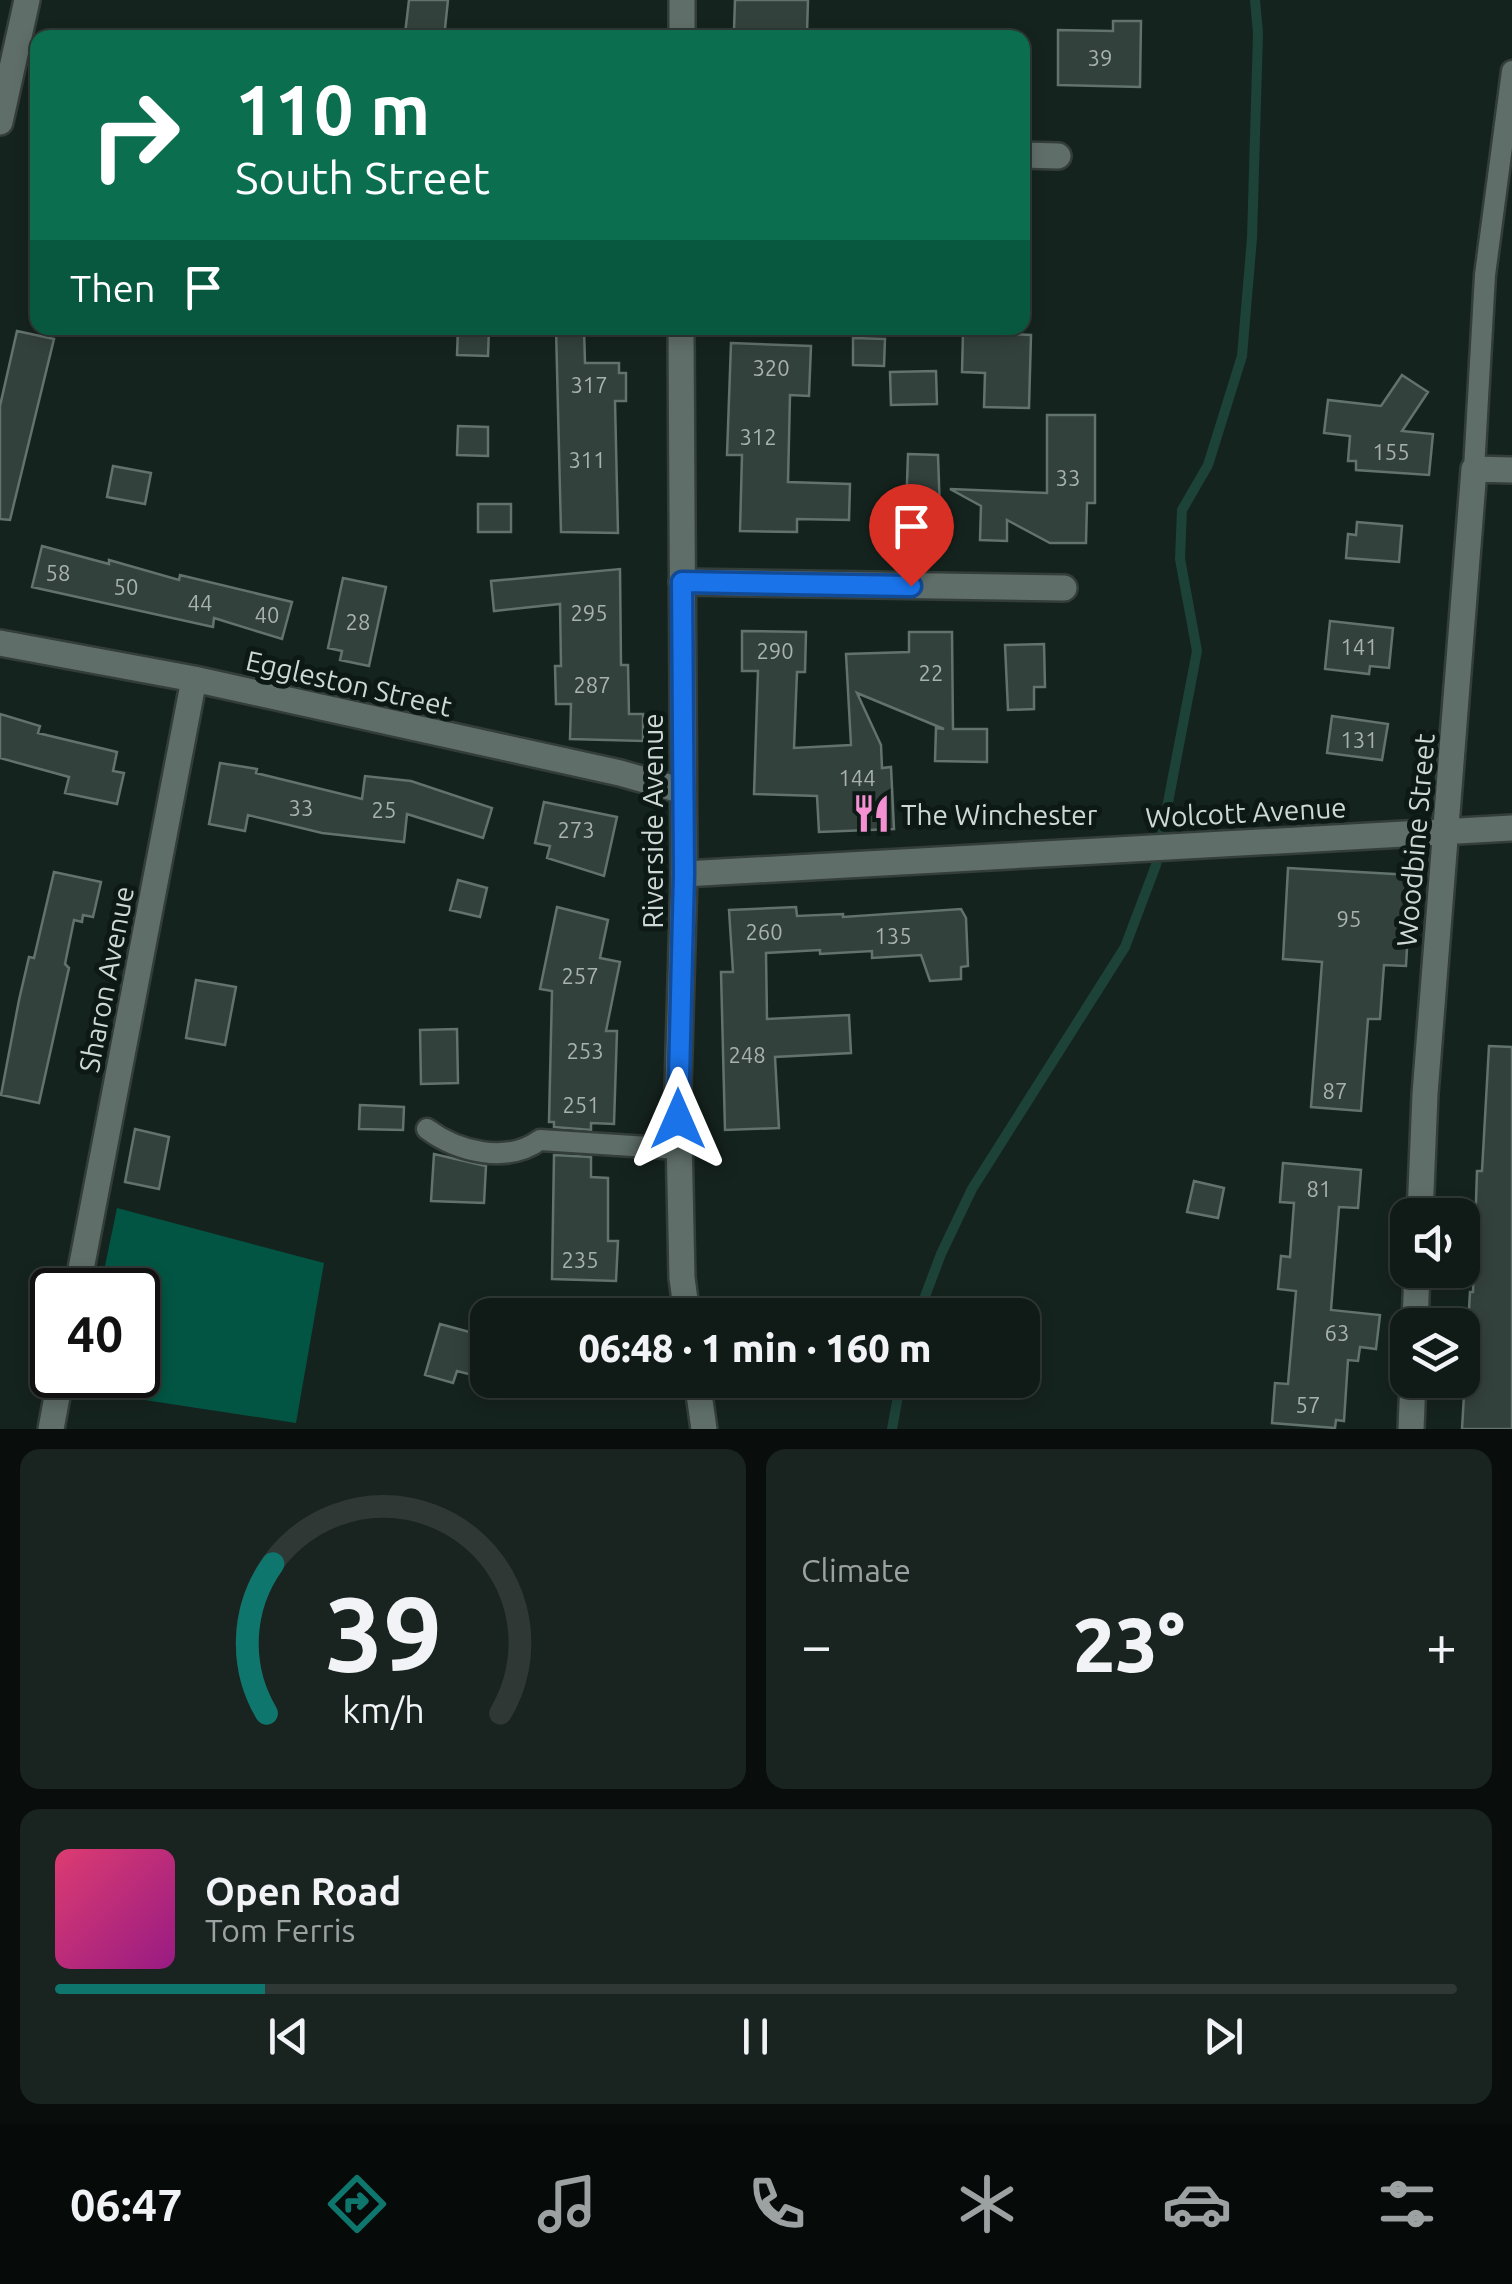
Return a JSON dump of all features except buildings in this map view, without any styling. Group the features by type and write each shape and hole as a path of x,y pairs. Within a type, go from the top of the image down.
{"street":[{"path":"0,122 27,0"},
{"path":"682,0 682,30"},
{"path":"1030,155 1058,156"},
{"name":"Riverside Avenue","path":"681,335 684,874 679,1149 685,1298"},
{"path":"1474,469 1512,470"},
{"name":"Woodbine Street","path":"1421,1198 1425,1094 1474,469"},
{"path":"682,582 1064,588"},
{"name":"Eggleston Street","path":"0,643 194,679 683,790"},
{"name":"Sharon Avenue","path":"81,1268 194,679"},
{"name":"Wolcott Avenue","path":"684,874 1512,828"},
{"path":"51,1429 57,1398"},
{"path":"700,1398 704,1429"},
{"path":"1410,1429 1412,1398"}],"lane":[{"path":"1474,469 1485,276 1504,175 1512,71"},
{"path":"427,1129 448,1144 485,1152 523,1152 540,1140 679,1149"}],"green space":[{"path":"117,1208 324,1263 296,1423 132,1398 160,1398 160,1268 105,1268"}],"waterway":[{"path":"924,1298 972,1189 1125,947 1156,865 1197,651 1180,559 1182,510 1208,465 1242,356 1252,238 1258,33 1255,0"},
{"path":"892,1429 898,1398"}],"place":[{"name":"The Winchester","path":"871,814"}],"route":[{"path":"678,1119 684,874 682,582 911,586"}]}
